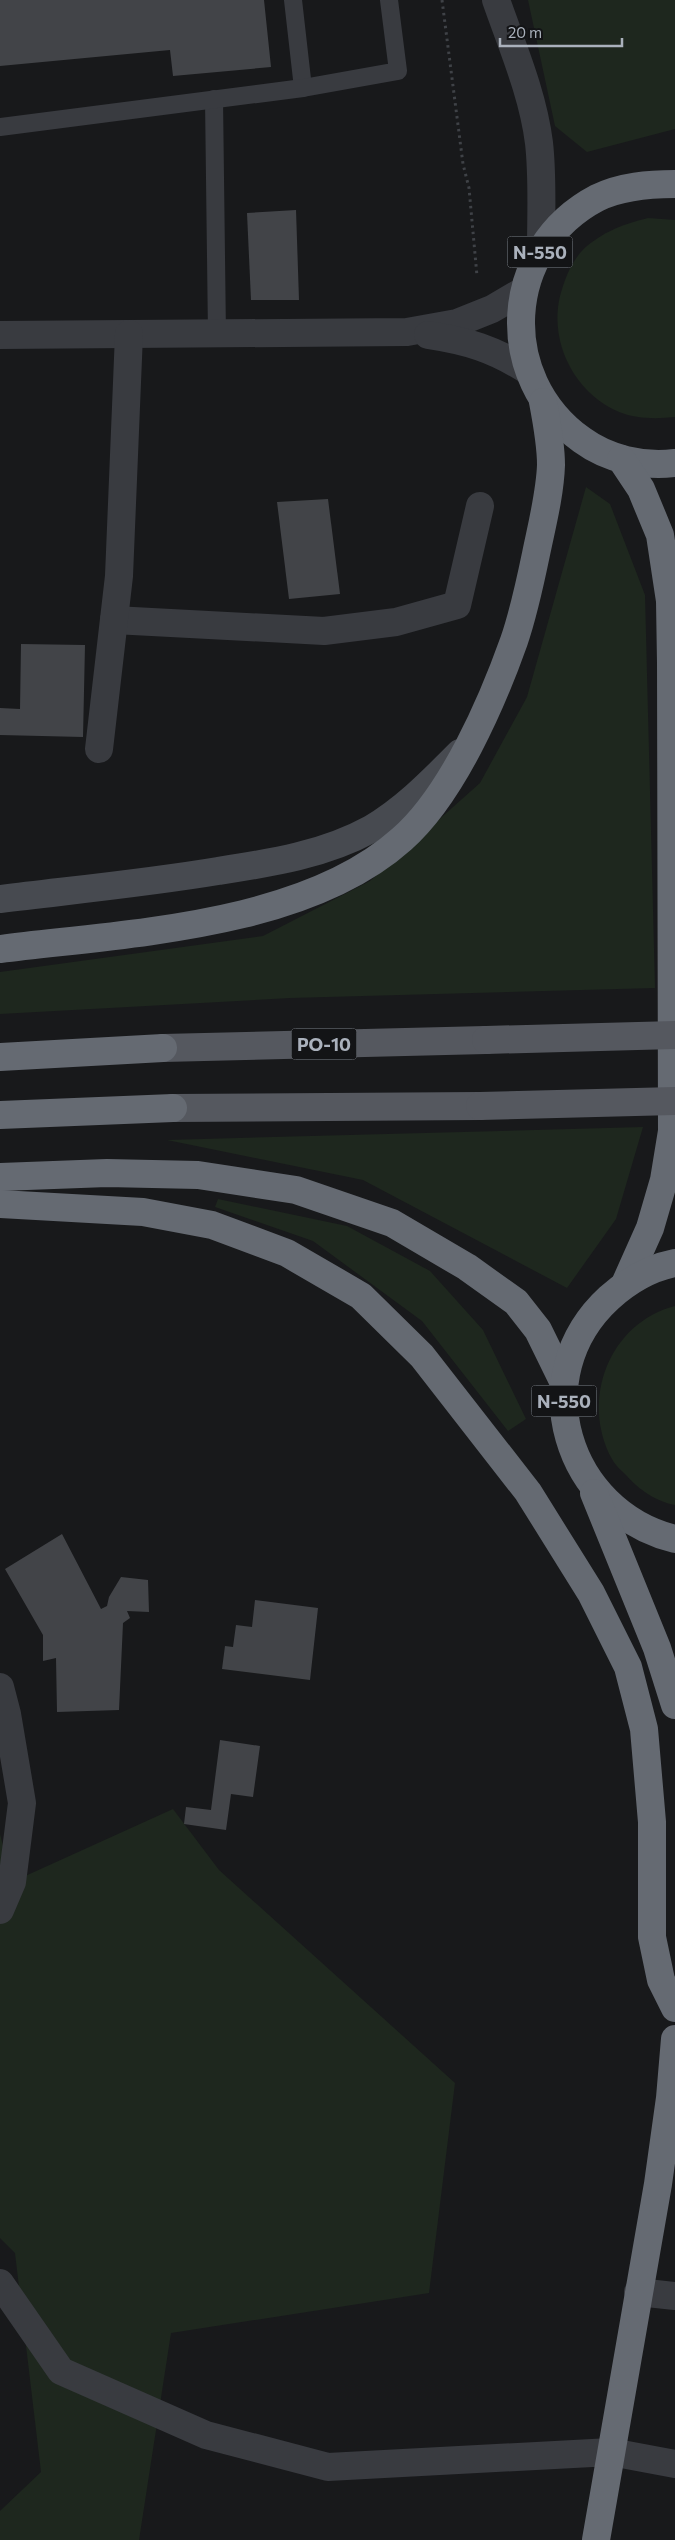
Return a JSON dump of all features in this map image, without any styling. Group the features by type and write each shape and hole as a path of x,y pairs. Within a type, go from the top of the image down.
{"highway":[{"name":"N-550","path":"675,184 635,186 598,198 566,220 541,249 523,291 520,331 527,370 543,402 564,428 591,446 621,459 658,465 675,463"},
{"path":"0,949 180,926 280,905 329,885 372,862 403,838 448,782 469,745 503,671 523,616 544,518 551,465 549,429 543,402"},
{"name":"N-550","path":"621,459 641,489 660,535 670,601 671,662 672,1131 664,1180 650,1228 625,1284"},
{"name":"PO-10","path":"0,1057 162,1048"},
{"path":"0,1115 173,1108"},
{"path":"0,1177 107,1173 198,1175 296,1190 392,1223 467,1267 516,1302 538,1330 564,1384"},
{"path":"0,1204 143,1212 212,1225 287,1253 361,1296 422,1356 528,1492 592,1593 628,1668 645,1738 652,1822 652,1937 661,1980 675,2008"},
{"name":"N-550","path":"675,1263 657,1267 625,1284 596,1311 575,1345 564,1384 564,1410 568,1436 576,1460 589,1483 657,1648 675,1705"},
{"name":"N-550","path":"589,1483 609,1504 631,1522 657,1534 675,1539"},
{"path":"596,2540 658,2184 670,2098 675,2039"}],"main road":[{"name":"PO-10","path":"162,1048 675,1035"},
{"path":"173,1108 480,1106 675,1101"}],"street":[{"path":"496,0 528,95 539,141 542,180 541,249"},
{"path":"0,335 217,335 407,332 457,324 492,309 523,291"},
{"path":"407,332 459,340 498,353 527,370"},
{"path":"99,749 119,576 129,334"},
{"path":"114,620 324,631 396,622 456,605 480,506"},
{"path":"0,899 187,877 283,861 334,845 370,829 413,800 469,745"},
{"path":"0,1687 7,1714 22,1803 12,1882 0,1910"},
{"path":"0,2283 61,2371 206,2435 328,2467 611,2452 675,2464"},
{"path":"638,2292 675,2296"}],"lane":[{"path":"293,0 304,88"},
{"path":"0,127 304,88 398,71 389,0"},
{"path":"214,99 217,335"}],"path":[{"path":"442,0 462,164 469,188 478,279"}],"shaded area":[{"path":"528,0 675,0 675,129 587,152 555,126"},
{"path":"648,218 675,220 675,417 633,416 619,412 603,403 589,392 568,364 558,331 560,296 567,276 577,257 594,240 623,225"},
{"path":"586,487 610,504 645,595 655,988 290,998 0,1014 0,972 263,936 370,881 480,783 527,697"},
{"path":"643,1127 616,1219 567,1288 363,1180 167,1140"},
{"path":"218,1199 347,1226 430,1271 483,1330 526,1419 508,1431 422,1321 313,1241 215,1207"},
{"path":"675,1306 675,1505 661,1501 642,1490 615,1463 603,1436 599,1413 600,1389 607,1367 618,1346 633,1329 652,1315"},
{"path":"173,1809 219,1870 455,2083 429,2293 171,2333 139,2540 0,2540 0,2511 41,2472 15,2253 0,2238 0,1834 12,1882"}],"building":[{"path":"0,0 264,0 271,67 173,76 170,50 0,66"},
{"path":"296,210 299,300 251,300 247,213"},
{"path":"328,499 340,594 289,599 277,502"},
{"path":"21,644 85,645 83,737 0,735 0,708 20,709"},
{"path":"62,1534 101,1609 107,1606 109,1597 121,1577 148,1580 149,1612 127,1611 130,1618 123,1623 119,1710 57,1712 56,1658 43,1661 43,1635 5,1569"},
{"path":"255,1600 318,1608 310,1680 222,1669 225,1646 233,1647 236,1625 252,1627"},
{"path":"220,1740 260,1746 253,1797 231,1794 226,1830 184,1824 186,1807 211,1810"}]}
